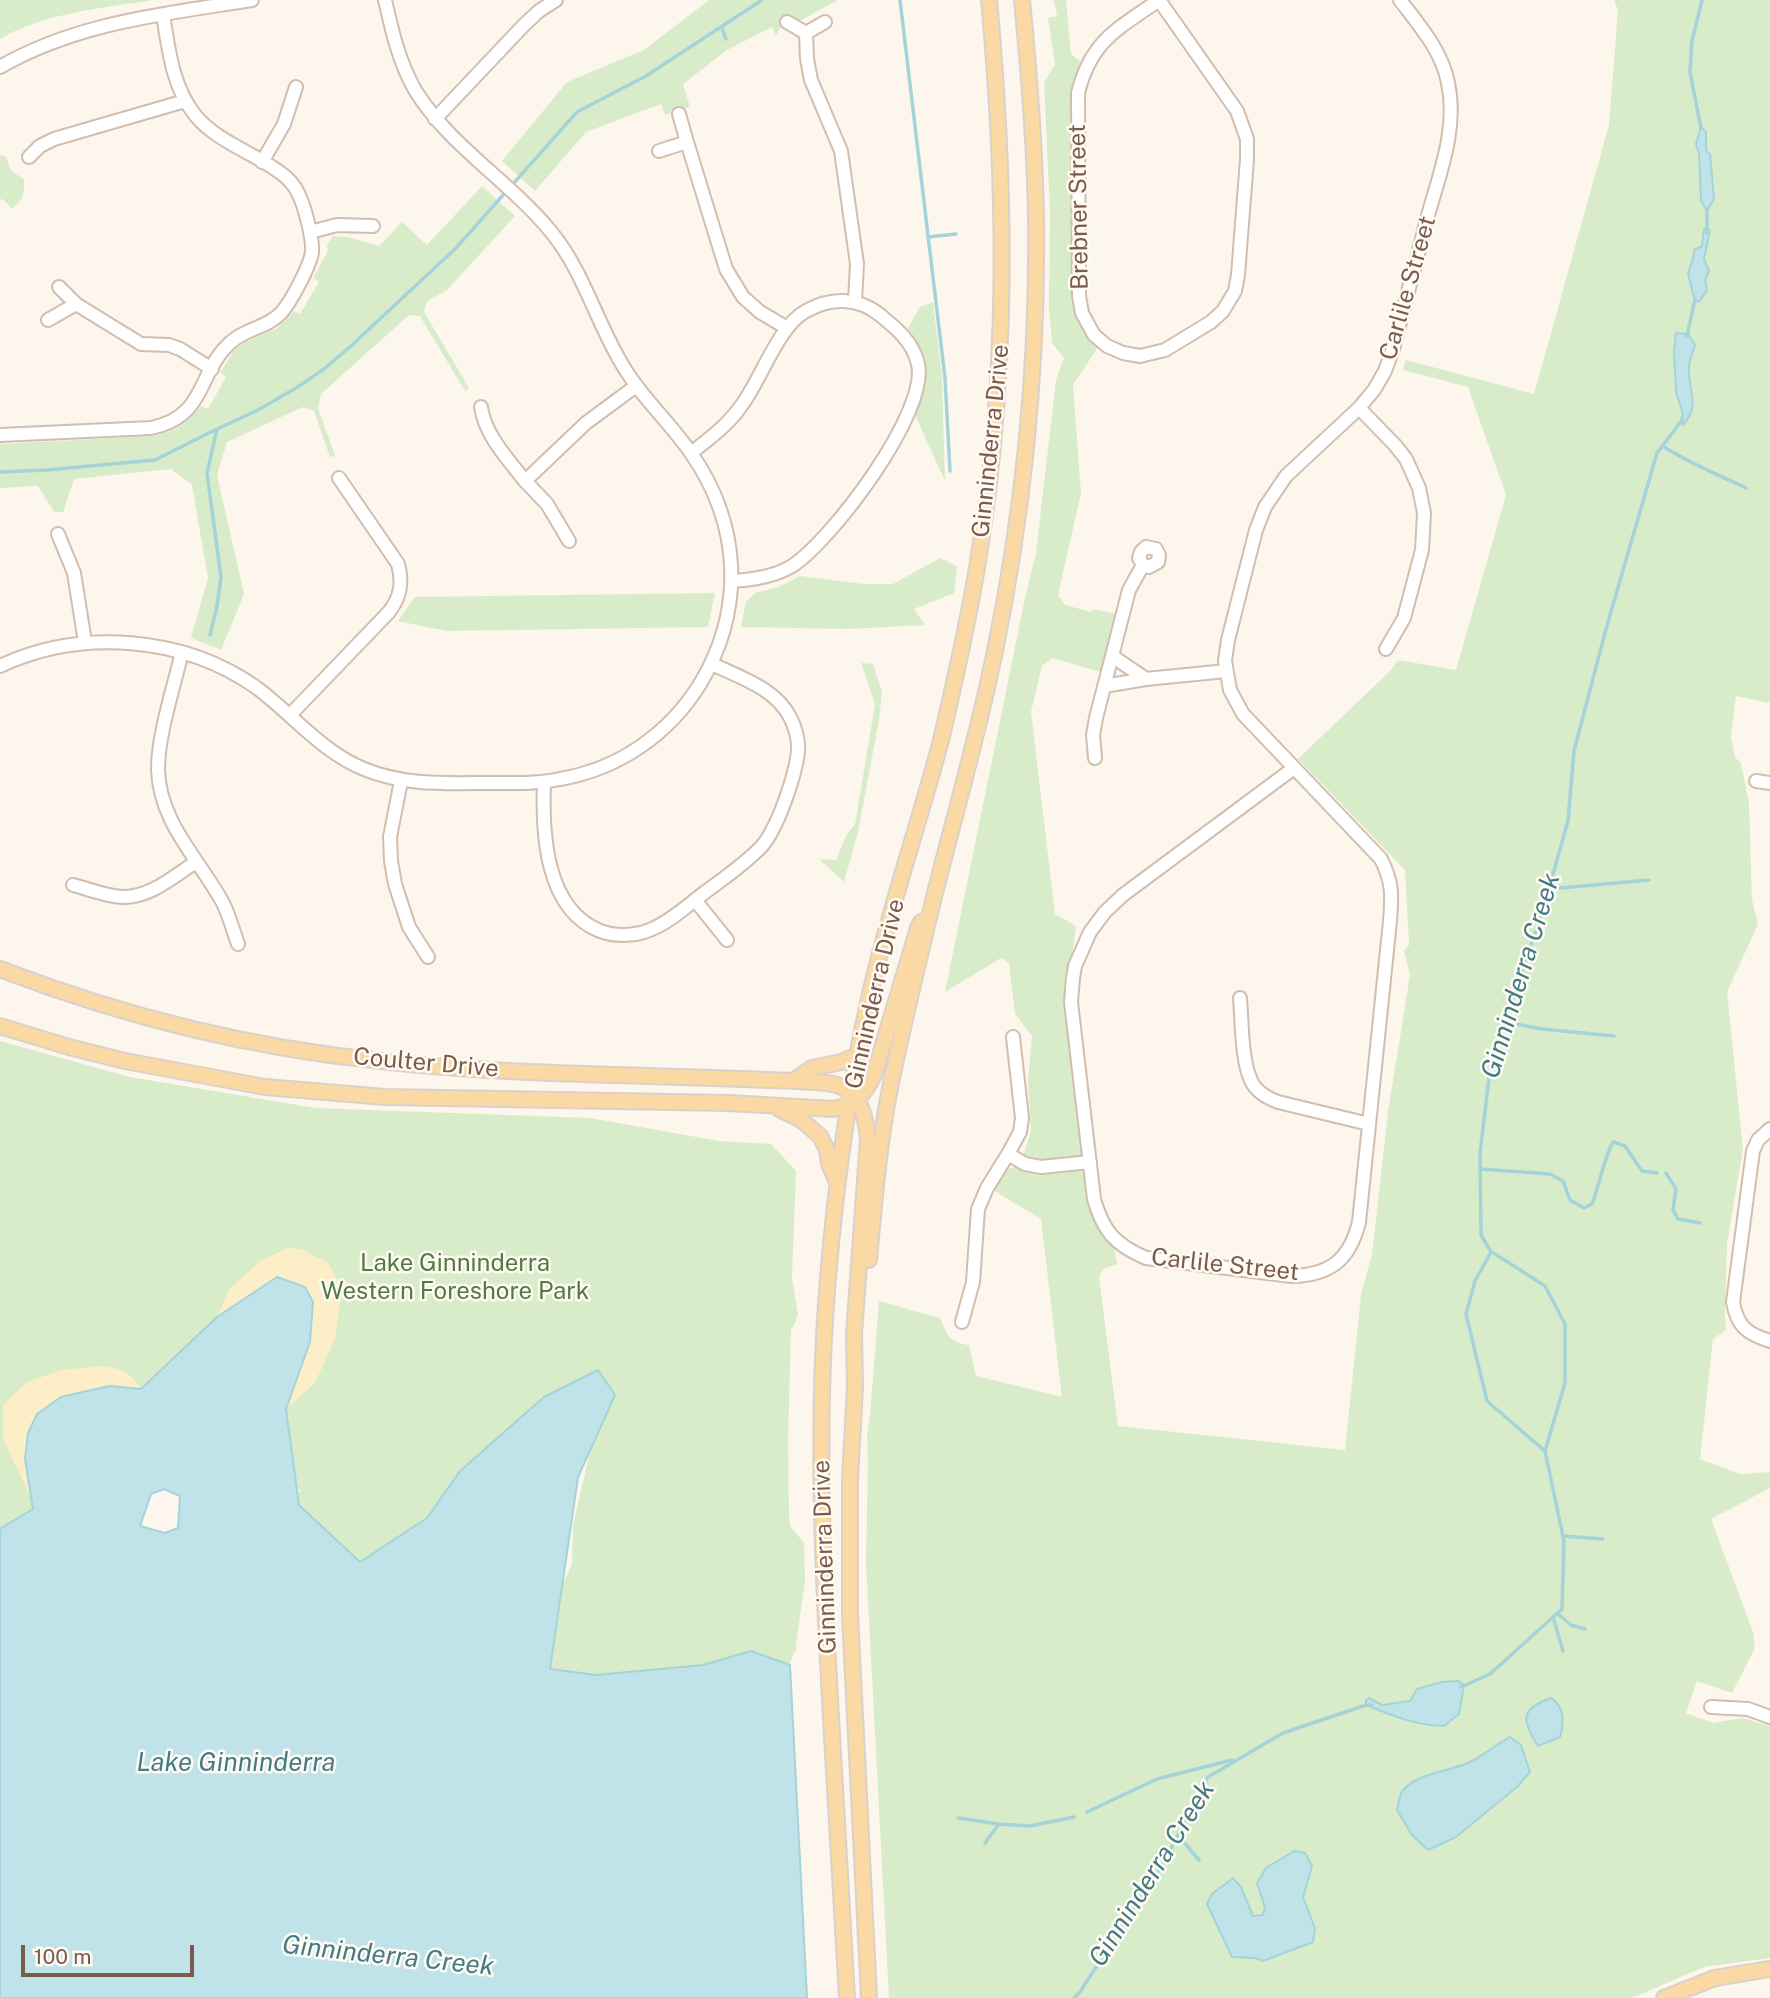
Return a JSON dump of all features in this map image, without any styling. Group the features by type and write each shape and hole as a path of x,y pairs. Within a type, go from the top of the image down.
{"main road":[{"name":"Ginninderra Drive","path":"847,1998 821,1473 824,1334 838,1184 855,1102 858,1055 876,971 941,740 963,641 985,518 998,391 1003,273 1000,144 989,0"},
{"name":"Ginninderra Drive","path":"855,1387 876,1176 890,1090 996,651 1016,531 1034,344 1036,216 1034,151 1022,0"},
{"path":"855,1102 868,1088 874,1075 918,928 934,899"},
{"path":"0,959 36,974 48,987"},
{"name":"Coulter Drive","path":"0,969 48,987 177,1025 253,1042 341,1057 498,1070 793,1080 837,1085 855,1102 833,1109 729,1103 385,1097 265,1087 125,1061 2,1026"},
{"path":"793,1080 812,1068 841,1062 858,1055"},
{"name":"Ginninderra Drive","path":"855,1102 867,1139 854,1334 850,1614 869,1998"},
{"path":"774,1106 800,1119 820,1136 838,1184"},
{"path":"1670,1995 1724,1976 1770,1969"}],"street":[{"path":"0,67 34,49 104,25 252,0"},
{"path":"0,666 24,655 85,642 134,643 182,652 228,671 256,687 338,756 361,768 401,781 433,784 544,782 598,770 658,735 677,717 712,664 724,634 731,581 730,546 725,522 713,490 691,453 636,386 618,358 578,272 560,243 435,119 409,78 397,49 385,0"},
{"path":"435,119 524,25 556,0"},
{"name":"Brebner Street","path":"1159,0 1237,111 1247,139 1247,159 1238,275 1232,298 1223,312 1199,329 1165,350 1140,356 1107,346 1094,335 1082,313 1079,296 1078,93 1087,63 1099,46 1159,0"},
{"name":"Carlile Street","path":"1294,768 1123,895 1105,912 1084,943 1075,966 1071,1002 1094,1199 1099,1217 1108,1233 1129,1251 1154,1259 1292,1276 1310,1275 1334,1265 1346,1254 1355,1239 1359,1222 1390,921 1392,892 1389,875 1381,859 1243,714 1233,698 1226,671 1228,640 1256,530 1265,507 1286,476 1359,408 1380,381 1393,349 1450,133 1452,106 1448,81 1439,56 1400,0"},
{"path":"0,435 166,425 185,413 223,350 232,341 271,322 283,311 309,266 312,250 310,232 300,195 291,182 279,172 212,131 197,117 177,84 163,15"},
{"path":"787,22 806,33"},
{"path":"806,33 825,22"},
{"path":"806,33 811,80 841,151 857,264 855,301"},
{"path":"262,162 284,124 296,87"},
{"path":"29,157 40,146 54,139 185,101"},
{"path":"679,114 726,269 743,297 760,312 787,328"},
{"path":"659,151 687,142"},
{"path":"310,232 337,225 373,226"},
{"path":"59,287 76,304 141,344 169,345 212,369"},
{"path":"691,453 725,425 741,407 787,328 803,312 821,304 841,300 855,301 886,320 904,335 914,350 919,366 919,384 914,401 883,460 857,497 806,556 790,568 771,576 731,581"},
{"path":"48,320 76,304"},
{"path":"525,481 586,424 636,386"},
{"path":"481,407 489,433 525,481 547,504 569,541"},
{"path":"1359,408 1406,459 1419,488 1424,513 1422,550 1404,618 1386,649"},
{"path":"289,715 389,612 400,592 398,564 339,478"},
{"path":"58,534 74,573 85,642"},
{"path":"1095,758 1094,727 1104,686 1129,590 1143,565"},
{"path":"182,652 161,741 159,777 163,801 172,823 223,904 238,944"},
{"path":"1112,656 1146,679"},
{"path":"544,782 547,853 560,891 575,916 605,933 633,934 651,930 667,921 746,861 768,837 778,819 798,752 796,734 790,718 774,697 758,686 712,664"},
{"path":"1104,686 1226,671"},
{"path":"401,781 390,837 391,861 395,884 409,927 428,957"},
{"path":"1756,781 1770,783"},
{"path":"73,885 122,897 137,896 158,887 196,862"},
{"path":"695,900 727,940"},
{"path":"1240,998 1246,1065 1255,1088 1266,1097 1279,1102 1369,1124"},
{"path":"962,1322 972,1282 978,1209 987,1188 1020,1132 1013,1037"},
{"path":"1770,1129 1758,1140 1752,1151 1733,1302 1738,1320 1745,1329 1770,1341"},
{"path":"1008,1154 1025,1164 1041,1167 1090,1162"},
{"path":"1711,1707 1748,1709 1770,1717"}],"green space":[{"path":"0,0 153,0 54,17 0,39"},
{"path":"709,0 838,0 798,22 785,20 776,35 772,27 727,50 683,84 690,107 665,115 661,104 586,132 535,191 502,161 567,82 644,50"},
{"path":"1054,0 1066,0 1071,54 1080,61 1073,88 1075,309 1084,331 1098,347 1073,385 1081,493 1058,595 1065,605 1091,612 1092,609 1118,614 1104,673 1052,658 1042,666 1031,712 1055,914 1076,926 1070,971 1098,1215 1114,1247 1117,1264 1103,1269 1099,1277 1118,1426 1345,1450 1361,1295 1372,1254 1388,1112 1410,975 1404,951 1409,945 1405,870 1298,759 1390,671 1398,660 1456,670 1506,495 1468,387 1403,370 1406,360 1534,394 1609,125 1618,10 1614,0 1770,0 1770,700 1769,703 1736,696 1731,736 1735,757 1741,763 1749,804 1752,900 1758,924 1727,992 1743,1149 1727,1244 1726,1330 1713,1339 1700,1459 1740,1474 1770,1472 1770,1488 1711,1519 1753,1632 1755,1648 1732,1693 1697,1681 1686,1713 1713,1723 1742,1718 1770,1726 1770,1958 1704,1967 1632,1998 889,1998 866,1563 867,1436 879,1301 940,1318 950,1337 969,1345 976,1376 1062,1397 1041,1219 993,1190 1007,1169 1020,1167 1031,1131 1028,1081 1032,1036 1015,1014 1009,963 1001,958 945,992 1036,553 1056,380 1064,358 1052,343 1049,306 1050,211 1044,83 1055,64 1048,18 1057,16"},
{"path":"0,155 6,157 11,171 24,179 22,196 12,209 0,199"},
{"path":"482,186 515,216 447,290 427,301 424,312 469,388 465,391 420,316 409,315 321,394 318,408 335,456 330,457 314,411 303,407 227,442 217,475 244,594 221,650 191,638 208,578 192,485 171,469 74,479 63,512 54,512 38,486 0,488 0,444 153,436 180,426 201,406 208,409 226,377 220,373 235,349 276,329 294,311 300,314 319,282 313,278 333,236 348,237 379,246 402,222 427,245"},
{"path":"933,302 942,377 945,481 914,413 926,384 922,355 908,328 920,307"},
{"path":"940,558 957,566 954,593 914,609 925,625 848,629 741,627 746,602 755,593 778,587 800,576 863,584 893,584"},
{"path":"715,593 708,627 446,631 398,621 415,597"},
{"path":"861,663 873,664 882,692 858,832 844,882 819,859 836,860 847,834 855,824 875,704"},
{"name":"Lake Ginninderra Western Foreshore Park","path":"0,1041 130,1077 315,1108 590,1118 719,1141 771,1144 796,1171 792,1278 798,1315 791,1327 789,1514 790,1526 804,1543 805,1582 796,1651 790,1665 760,1654 693,1672 596,1675 550,1669 554,1650 554,1603 572,1564 573,1525 601,1418 460,1471 427,1518 361,1562 299,1505 298,1493 301,1491 147,1389 66,1393 38,1409 51,1501 0,1532"}],"sand":[{"path":"287,1248 301,1249 328,1263 342,1288 335,1339 315,1383 286,1409 310,1342 217,1317 230,1288 262,1260"},
{"path":"102,1366 125,1372 141,1389 109,1386 25,1459 32,1500 3,1439 3,1405 27,1382 62,1370"}],"water":[{"path":"1701,127 1706,132 1706,151 1710,154 1714,199 1707,211 1701,201 1699,153 1696,144"},
{"path":"1704,229 1710,230 1704,259 1709,271 1705,280 1707,290 1700,301 1695,302 1688,273 1694,250 1702,246"},
{"path":"1676,333 1688,334 1695,345 1689,367 1692,411 1683,425 1683,414 1676,392"},
{"name":"Lake Ginninderra","path":"277,1277 305,1287 313,1302 310,1342 286,1409 299,1505 360,1562 427,1518 460,1471 544,1397 598,1370 615,1395 578,1477 550,1669 596,1675 703,1665 751,1651 790,1665 807,1998 0,1998 0,1529 33,1509 25,1459 28,1433 37,1414 61,1397 109,1386 141,1389 217,1317","holes":["164,1489 180,1496 178,1528 165,1533 140,1526 151,1494"]},
{"path":"1459,1681 1464,1685 1459,1714 1444,1726 1414,1722 1366,1705 1369,1698 1382,1705 1410,1701 1417,1689 1442,1682"},
{"path":"1551,1698 1559,1706 1562,1716 1560,1737 1538,1746 1529,1730 1526,1717 1533,1707"},
{"path":"1510,1737 1521,1745 1530,1772 1517,1787 1456,1837 1428,1850 1412,1835 1397,1810 1402,1791 1428,1775 1472,1761"},
{"path":"1294,1851 1305,1853 1312,1866 1303,1897 1315,1928 1313,1942 1263,1961 1232,1957 1207,1904 1212,1894 1233,1878 1241,1887 1253,1916 1263,1915 1265,1907 1257,1883 1266,1868"}],"waterway":[{"path":"210,635 221,577 207,473 217,429 296,388 352,345 456,248 577,112 646,76 762,0"},
{"path":"900,0 945,378 950,471"},
{"name":"Ginninderra Creek","path":"1701,128 1690,72 1692,41 1702,0"},
{"path":"722,28 726,39"},
{"name":"Ginninderra Creek","path":"1707,209 1707,233"},
{"path":"928,237 956,234"},
{"name":"Ginninderra Creek","path":"1687,336 1695,299"},
{"name":"Ginninderra Creek","path":"1461,1687 1490,1674 1562,1609 1564,1541 1545,1451 1487,1401 1466,1314 1475,1281 1491,1252 1481,1235 1480,1153 1491,1061 1542,913 1568,821 1574,751 1606,629 1657,453 1683,419"},
{"path":"0,472 155,460 217,429"},
{"path":"1663,446 1693,464 1746,488"},
{"path":"1549,889 1649,880"},
{"path":"1505,1022 1542,1029 1614,1036"},
{"path":"1480,1169 1550,1174 1563,1181 1570,1200 1584,1208 1592,1204 1613,1142 1625,1146 1642,1171 1657,1173"},
{"path":"1666,1173 1676,1189 1673,1210 1678,1219 1700,1223"},
{"path":"1492,1252 1545,1286 1565,1324 1565,1383 1545,1451"},
{"path":"1563,1536 1603,1539"},
{"path":"1557,1613 1571,1625 1585,1629"},
{"path":"1553,1617 1563,1651"},
{"name":"Ginninderra Creek","path":"1074,1998 1164,1862 1208,1777 1283,1733 1371,1705"},
{"name":"Ginninderra Creek","path":"1087,1812 1157,1779 1232,1760"},
{"name":"Ginninderra Creek","path":"958,1818 1030,1826 1074,1817"},
{"path":"985,1843 998,1825"},
{"path":"1178,1835 1199,1860"}]}
